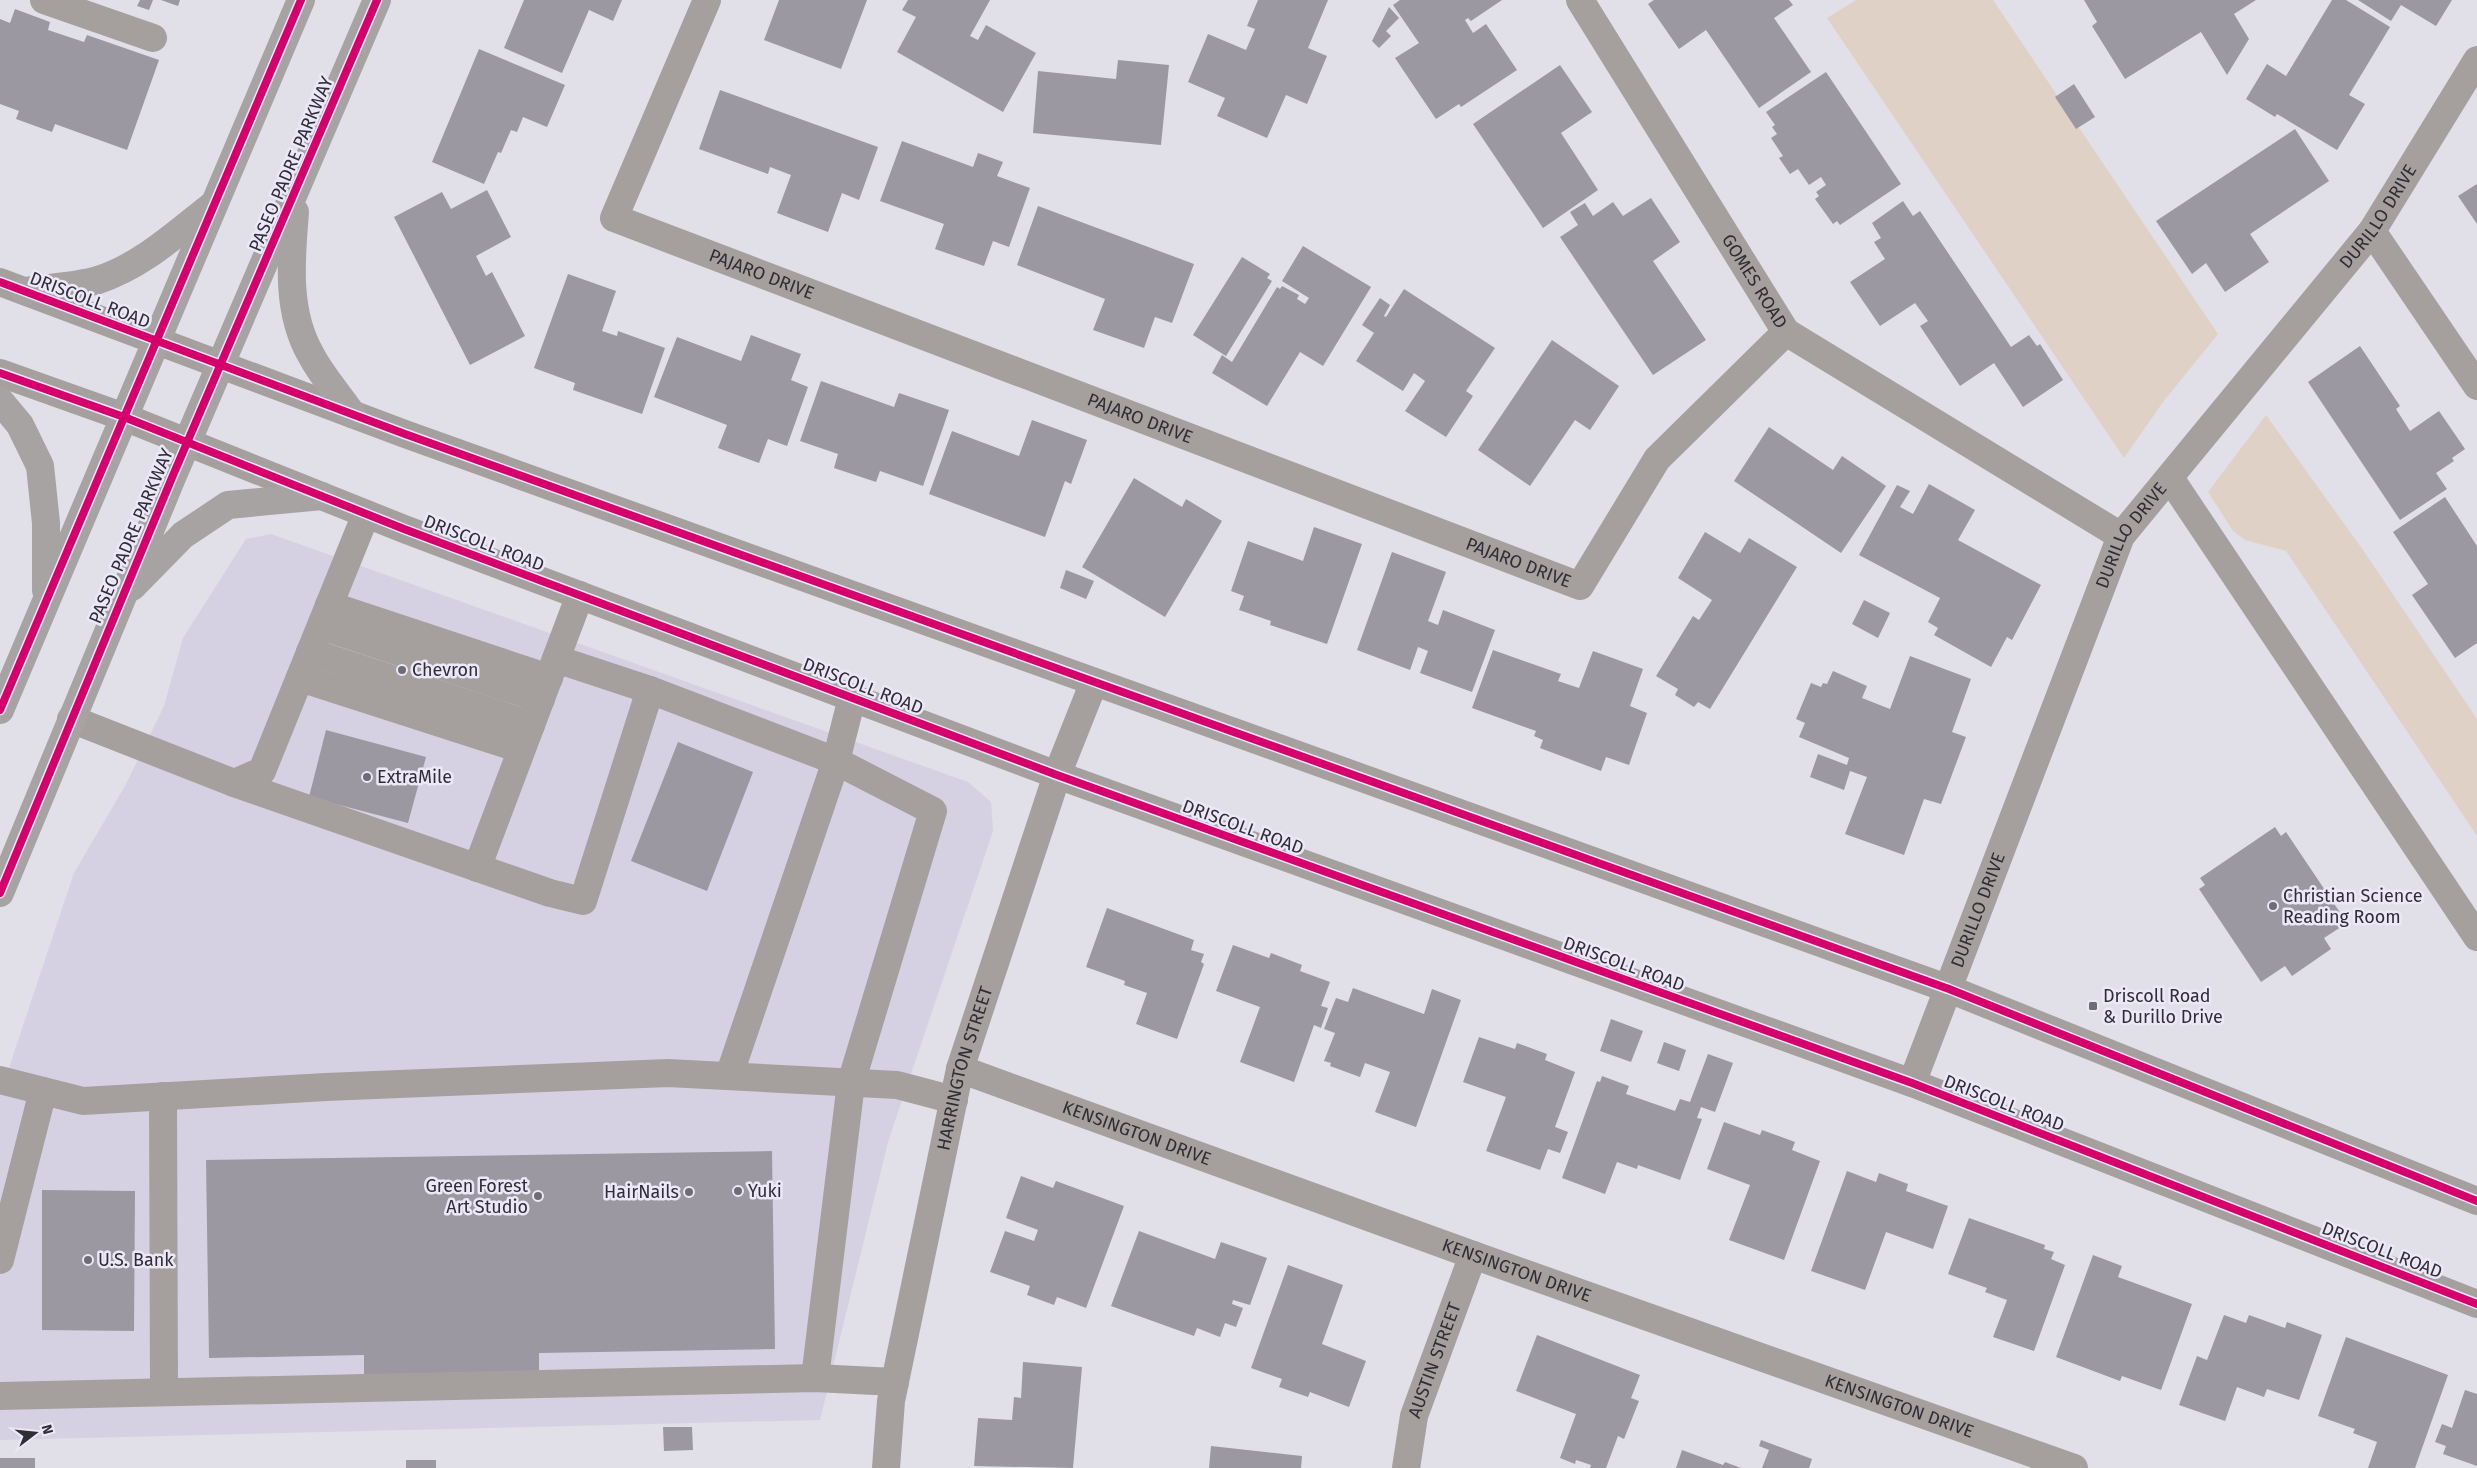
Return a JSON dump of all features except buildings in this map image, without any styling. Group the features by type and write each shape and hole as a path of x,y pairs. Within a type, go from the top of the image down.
{"main road":[{"path":"0,710 301,0"},
{"name":"PASEO PADRE PARKWAY","path":"0,893 187,442 297,190 377,0"},
{"path":"297,190 291,265 295,317 310,354 352,414"},
{"path":"12,286 97,280 143,259 215,203"},
{"path":"0,401 20,425 40,466 46,524 46,601"},
{"path":"121,599 183,535 228,506 322,496"}],"street":[{"path":"44,0 153,38"},
{"name":"PAJARO DRIVE","path":"708,0 614,218 1580,586 1657,460 1786,332"},
{"name":"GOMES ROAD","path":"1580,0 1786,332 2121,536"},
{"name":"DURILLO DRIVE","path":"1912,1083 2121,536 2372,231 2477,60"},
{"path":"2372,231 2477,386"},
{"name":"DRISCOLL ROAD","path":"12,286 156,342 352,414 1949,989 2477,1201"},
{"name":"DRISCOLL ROAD","path":"0,373 124,417 366,514 1056,775 1912,1083 2477,1304"},
{"path":"2170,478 2477,937"},
{"path":"234,783 262,771 366,514"},
{"path":"477,868 580,595"},
{"path":"325,615 548,679 650,690 836,761 933,811 851,1083 815,1378"},
{"path":"310,652 526,737"},
{"path":"300,678 526,737"},
{"name":"HARRINGTON STREET","path":"886,1468 891,1401 960,1069 1056,775 1094,682"},
{"path":"71,718 234,783 550,893 583,901 650,690"},
{"path":"729,1076 836,761 852,698"},
{"name":"KENSINGTON DRIVE","path":"960,1069 1473,1255 2074,1468"},
{"path":"0,1080 83,1101 326,1087 668,1073 897,1085 954,1100"},
{"path":"0,1260 43,1091"},
{"path":"163,1096 164,1392"},
{"name":"AUSTIN STREET","path":"1406,1468 1414,1416 1473,1255"},
{"path":"0,1396 815,1378 895,1382"}],"shaded area":[{"path":"1856,0 1993,0 2218,334 2163,402 2124,458 1827,18"},
{"path":"2266,415 2363,550 2477,719 2477,836 2286,551 2245,540 2233,531 2208,492"},
{"path":"271,534 968,782 991,802 993,831 888,1142 820,1420 0,1440 0,1095 74,873 125,786 164,706 183,638 246,539"}],"cycle path":[{"path":"0,710 301,0"},
{"path":"0,893 171,480 377,0"},
{"path":"0,282 405,434 1949,989 2477,1201"},
{"path":"0,373 124,417 404,529 1057,775 1912,1083 2477,1304"}],"place":[{"name":"Chevron","path":"402,670"},
{"name":"ExtraMile","path":"367,777"},
{"name":"Christian Science Reading Room","path":"2273,906"},
{"name":"Driscoll Road & Durillo Drive","path":"2093,1006"},
{"name":"Yuki","path":"738,1191"},
{"name":"HairNails","path":"689,1192"},
{"name":"Green Forest Art Studio","path":"538,1196"},
{"name":"U.S. Bank","path":"88,1260"}]}
